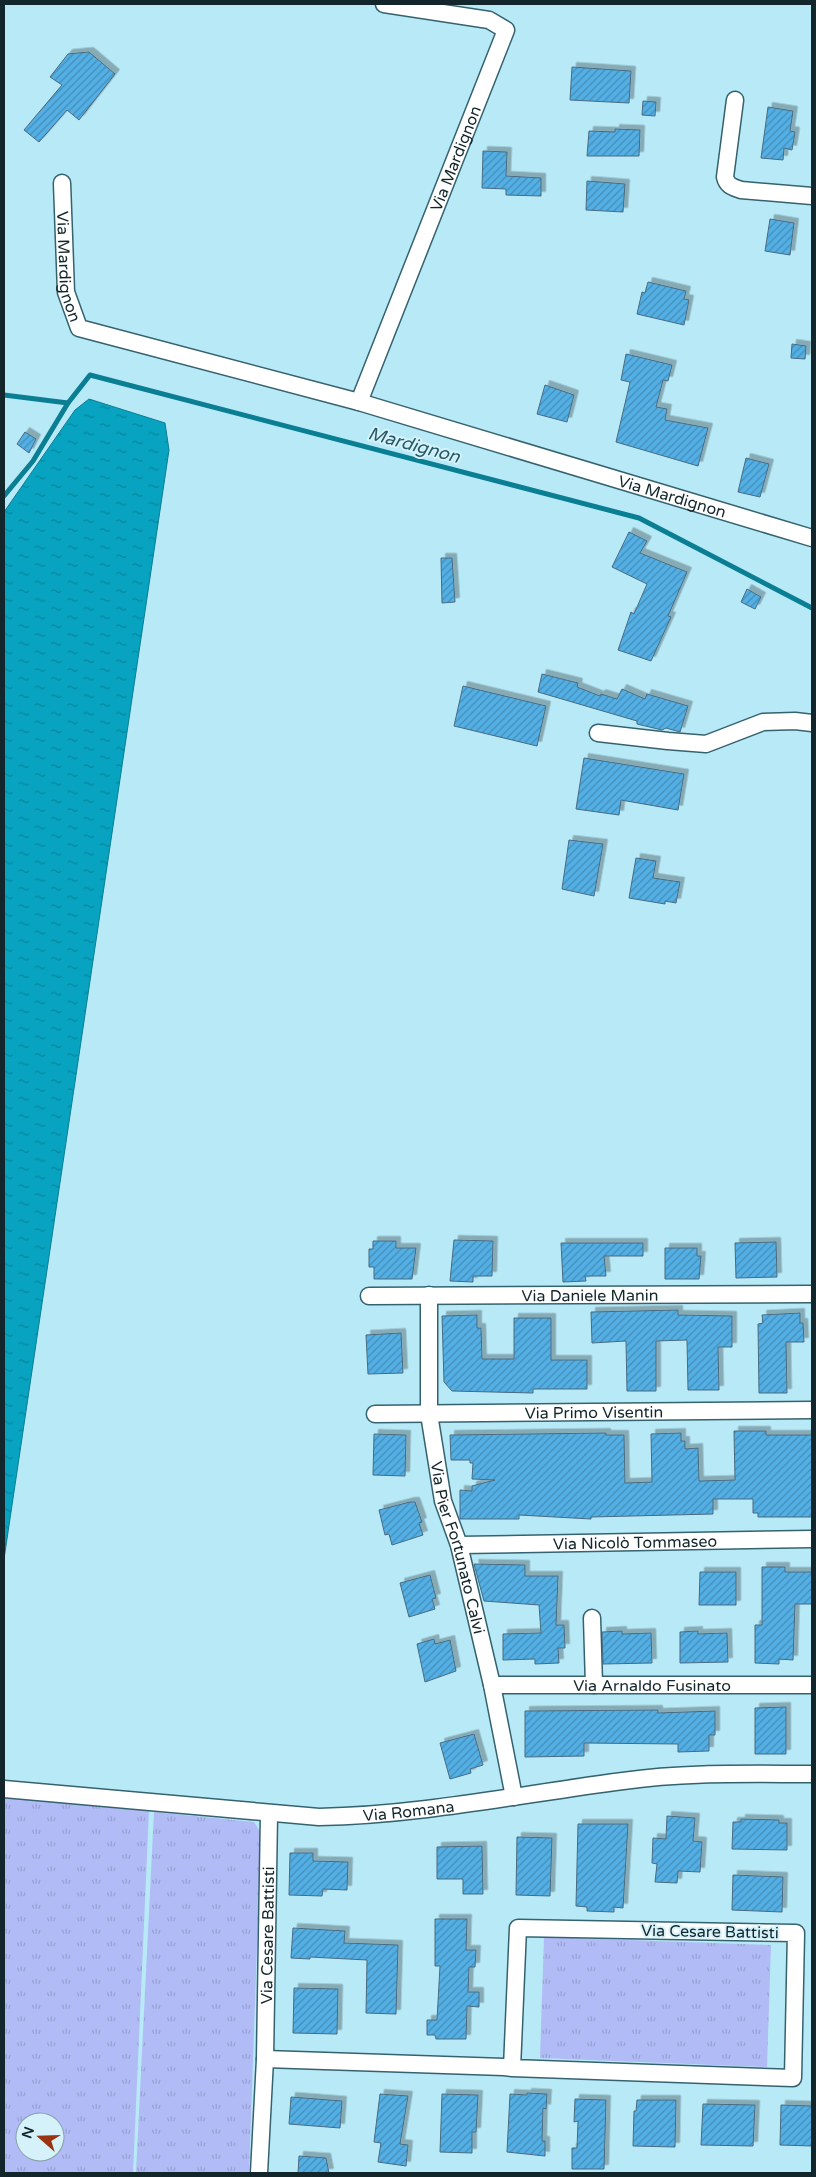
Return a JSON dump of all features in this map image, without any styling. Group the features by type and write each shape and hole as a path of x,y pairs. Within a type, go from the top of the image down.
{"street":[{"name":"Via Mardignon","path":"359,402 506,30 489,20 384,4"},
{"path":"735,100 725,177 726,182 732,187 741,190 812,196"},
{"name":"Via Mardignon","path":"62,184 66,292 79,328 359,402 812,538"},
{"path":"598,732 668,742 706,744 763,722 795,721 812,723"},
{"name":"Via Daniele Manin","path":"369,1296 812,1294"},
{"name":"Via Pier Fortunato Calvi","path":"429,1295 429,1414 443,1501 459,1545 492,1686 514,1797"},
{"name":"Via Primo Visentin","path":"375,1414 812,1410"},
{"name":"Via Nicolò Tommaseo","path":"459,1545 812,1539"},
{"path":"592,1618 594,1685"},
{"name":"Via Arnaldo Fusinato","path":"492,1686 812,1685"},
{"name":"Via Romana","path":"4,1789 319,1817 371,1816 624,1780 678,1776 812,1774"},
{"name":"Via Cesare Battisti","path":"259,2173 265,2059 269,1814"},
{"name":"Via Cesare Battisti","path":"265,2059 512,2068 793,2078 796,1933 518,1928 512,2068"}],"green space":[{"path":"4,1797 149,1810 133,2173 4,2173"},
{"path":"154,1812 254,1822 261,1833 249,2173 136,2173"},
{"path":"544,1937 771,1945 767,2067 540,2058"}],"water":[{"path":"89,399 165,423 169,450 4,1559 4,512 75,410"}],"building":[{"path":"89,52 115,74 79,120 67,110 39,142 24,130 62,85 50,77 68,54"},
{"path":"572,67 631,71 629,103 570,100"},
{"path":"643,101 656,102 655,116 642,115"},
{"path":"768,107 793,111 790,131 795,132 792,150 784,148 783,160 761,158"},
{"path":"615,129 640,130 639,156 587,156 589,131 615,132"},
{"path":"483,151 507,152 506,176 541,178 541,196 506,195 506,189 482,188"},
{"path":"587,181 625,184 623,212 586,210"},
{"path":"770,219 794,223 790,255 765,251"},
{"path":"648,282 686,291 684,299 689,300 684,325 637,314 642,292 645,293"},
{"path":"792,344 806,346 805,359 791,358"},
{"path":"626,354 672,365 668,381 663,380 656,407 667,409 665,420 708,428 698,466 616,442 630,382 621,380"},
{"path":"545,385 574,395 567,422 537,414"},
{"path":"25,432 36,439 29,453 17,444"},
{"path":"746,458 769,464 760,497 738,492"},
{"path":"629,532 647,541 640,553 687,572 668,616 671,617 651,661 618,650 631,612 634,614 647,584 612,567"},
{"path":"441,558 452,558 455,602 442,603"},
{"path":"747,589 761,597 755,609 741,602"},
{"path":"542,674 578,683 577,687 600,696 601,694 617,699 622,689 645,699 647,694 688,706 680,732 637,724 637,721 538,692"},
{"path":"463,686 546,706 537,746 454,726"},
{"path":"584,758 684,774 678,810 621,800 619,815 576,809"},
{"path":"569,840 603,844 594,896 562,889"},
{"path":"636,858 656,861 653,878 680,882 676,903 665,901 665,904 629,898"},
{"path":"454,1240 493,1241 492,1276 473,1276 473,1282 450,1281"},
{"path":"373,1241 396,1241 396,1248 416,1248 412,1279 374,1279 374,1267 369,1267 369,1249 373,1249"},
{"path":"776,1242 777,1277 736,1278 735,1243"},
{"path":"561,1243 643,1243 643,1256 604,1256 606,1276 585,1276 586,1281 563,1282"},
{"path":"665,1248 697,1248 697,1256 701,1256 699,1279 665,1279"},
{"path":"678,1310 678,1315 732,1316 732,1347 718,1347 719,1390 688,1390 687,1340 656,1341 656,1391 627,1391 626,1341 592,1343 591,1312"},
{"path":"800,1313 800,1323 803,1323 804,1342 786,1342 787,1393 759,1393 758,1324 763,1323 762,1315"},
{"path":"477,1315 477,1328 481,1328 482,1359 514,1359 514,1318 551,1318 551,1360 587,1360 587,1389 533,1389 533,1393 452,1391 444,1382 442,1316"},
{"path":"401,1333 403,1373 368,1374 366,1335"},
{"path":"734,1431 766,1431 766,1435 812,1435 812,1517 758,1517 758,1513 753,1513 753,1499 713,1499 713,1514 591,1517 591,1519 519,1515 519,1519 460,1519 460,1490 472,1491 472,1486 495,1480 472,1479 473,1463 470,1463 470,1460 451,1460 450,1435 606,1433 606,1435 624,1435 625,1483 652,1482 651,1434 681,1433 681,1441 685,1441 685,1449 698,1448 699,1481 735,1480"},
{"path":"374,1434 406,1435 405,1476 373,1475"},
{"path":"415,1502 422,1522 419,1523 423,1535 392,1545 389,1534 385,1535 379,1510"},
{"path":"474,1564 525,1565 525,1576 558,1576 556,1625 564,1625 565,1648 558,1648 559,1663 535,1664 535,1659 503,1660 503,1634 541,1633 539,1605 484,1601"},
{"path":"762,1567 785,1567 785,1572 812,1572 812,1604 795,1604 793,1660 779,1659 779,1664 755,1663 755,1625 762,1625"},
{"path":"700,1572 736,1572 736,1605 699,1605"},
{"path":"430,1575 436,1598 432,1599 435,1609 409,1617 400,1583"},
{"path":"622,1631 622,1634 651,1633 652,1663 603,1664 602,1632"},
{"path":"698,1631 698,1634 727,1633 728,1662 680,1663 680,1632"},
{"path":"434,1639 435,1644 450,1640 456,1671 425,1682 417,1644"},
{"path":"786,1707 786,1754 755,1754 755,1708"},
{"path":"658,1710 658,1713 715,1711 715,1735 709,1735 709,1751 678,1752 678,1744 584,1743 584,1756 525,1757 525,1711"},
{"path":"474,1734 483,1765 470,1769 471,1773 450,1779 440,1743"},
{"path":"667,1816 695,1818 693,1841 702,1842 700,1872 678,1871 677,1883 655,1882 657,1864 652,1863 653,1838 666,1839"},
{"path":"741,1819 779,1820 779,1823 787,1823 787,1850 732,1849 733,1822 741,1822"},
{"path":"578,1824 628,1824 623,1908 614,1907 614,1912 587,1911 587,1907 576,1906"},
{"path":"517,1837 552,1838 550,1896 516,1895"},
{"path":"482,1846 483,1894 463,1894 463,1879 437,1879 437,1847"},
{"path":"290,1853 313,1853 313,1861 348,1862 347,1890 323,1889 322,1896 289,1895"},
{"path":"733,1875 783,1877 782,1912 732,1910"},
{"path":"435,1919 467,1919 466,1950 476,1950 475,1967 469,1967 468,1992 479,1992 479,2007 467,2006 466,2039 436,2039 435,2035 427,2035 427,2020 437,2020 440,1966 435,1966"},
{"path":"293,1928 345,1931 344,1943 398,1945 396,2014 366,2013 367,1960 291,1958"},
{"path":"294,1988 338,1989 337,2034 293,2033"},
{"path":"527,2093 547,2094 546,2109 543,2108 542,2141 545,2141 545,2156 507,2152 510,2094 527,2095"},
{"path":"380,2094 408,2096 400,2144 408,2145 406,2166 378,2162 381,2143 374,2142"},
{"path":"442,2094 478,2095 476,2132 472,2132 472,2153 440,2152"},
{"path":"291,2097 342,2101 340,2128 289,2124"},
{"path":"575,2099 606,2100 604,2169 572,2169 572,2148 577,2148 578,2121 574,2122"},
{"path":"637,2100 676,2100 675,2147 633,2146 634,2111 636,2111"},
{"path":"703,2104 755,2105 753,2146 701,2145"},
{"path":"781,2105 812,2106 812,2146 780,2145"},
{"path":"299,2156 326,2158 329,2173 298,2173"}],"waterway":[{"name":"Mardignon","path":"4,496 33,461 68,403 90,375 639,518 812,608"},
{"name":"Mardignon","path":"4,395 68,403"}]}
